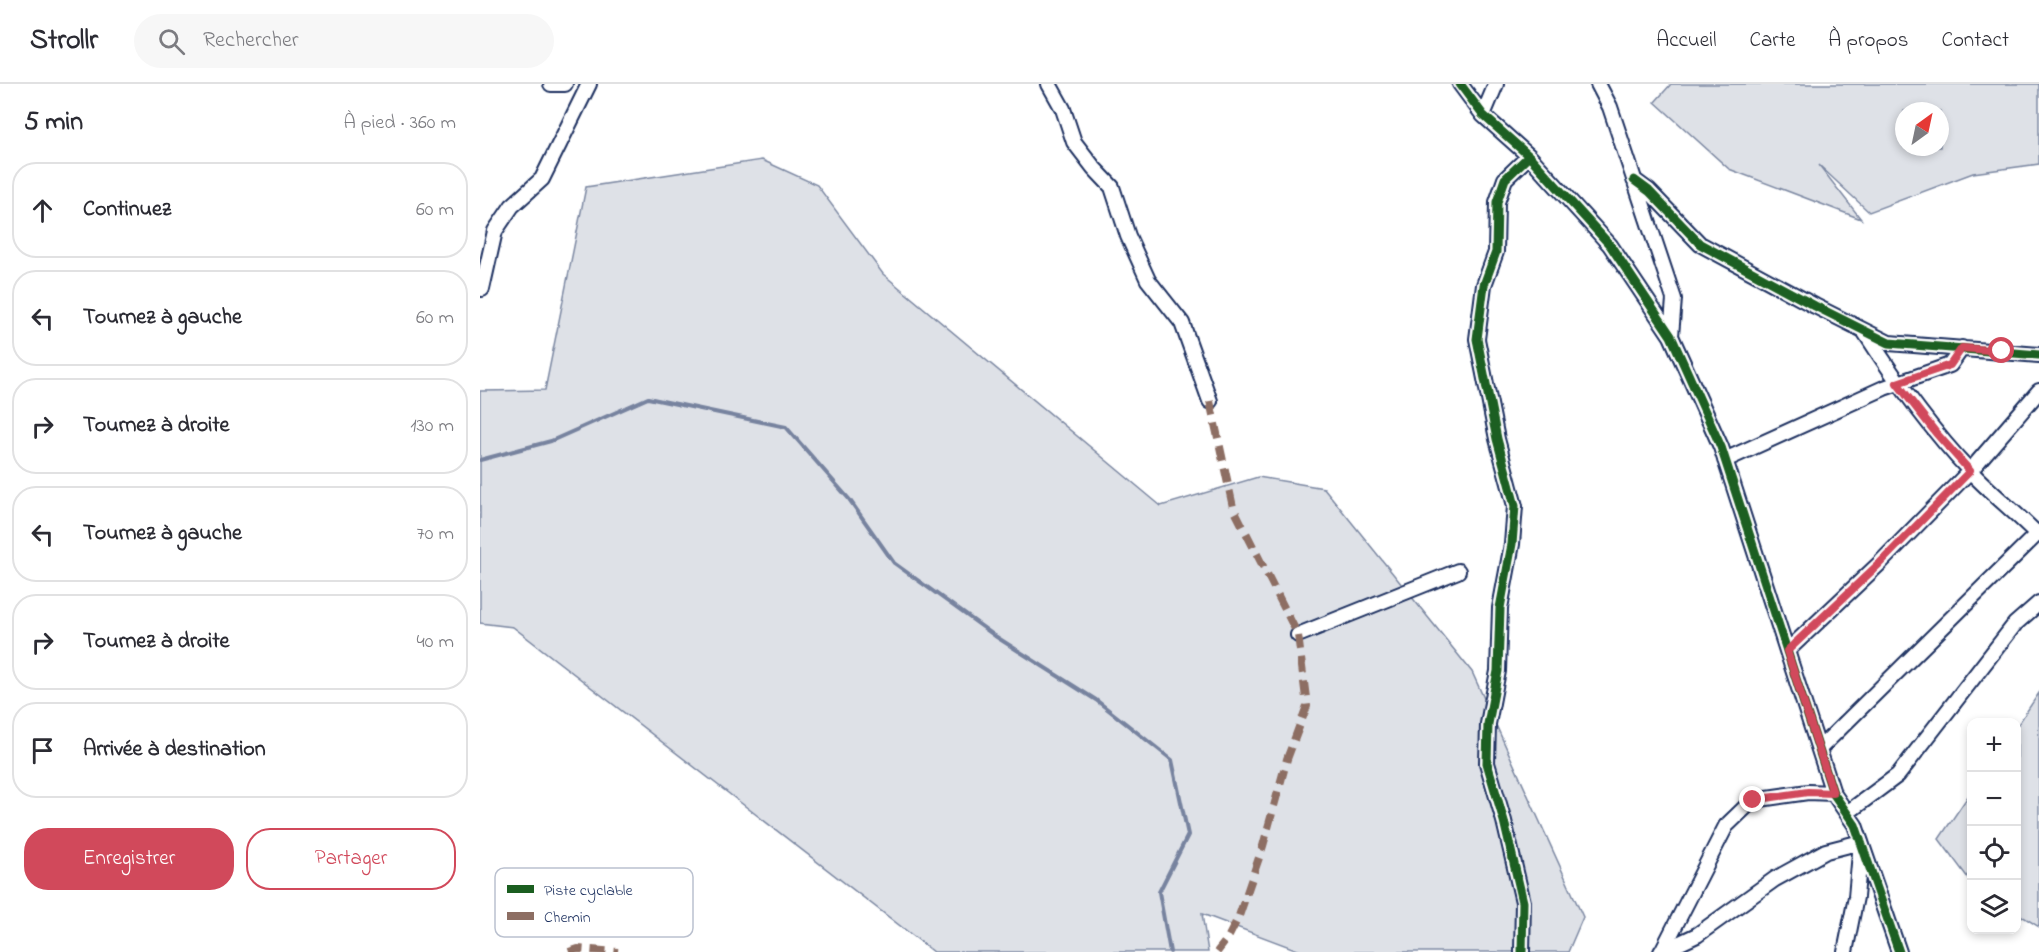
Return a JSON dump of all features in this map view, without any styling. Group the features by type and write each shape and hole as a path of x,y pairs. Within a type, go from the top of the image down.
{"street":[{"path":"551,84 565,84"},
{"path":"482,289 495,231 512,206 542,179 589,84"},
{"path":"1049,84 1063,109 1074,142 1112,187 1128,236 1148,280 1182,323 1210,402"},
{"path":"1460,84 1483,115 1529,156 1610,245 1671,336 1725,460 1833,793 1855,825 1899,952"},
{"path":"1483,115 1496,84"},
{"path":"1598,84 1610,107 1674,299 1671,336"},
{"path":"1522,952 1523,902 1504,820 1487,763 1488,724 1498,671 1500,608 1512,544 1515,506 1497,439 1477,339 1485,285 1496,252 1497,202 1505,179 1529,156"},
{"path":"1634,180 1649,191 1700,244 1889,343 2039,355"},
{"path":"1819,749 2038,533 1970,471 1936,433 1897,383 1863,330"},
{"path":"1725,460 1897,383 1950,365 1962,348"},
{"path":"1787,651 1879,564 1970,471 2039,391"},
{"path":"1298,635 1458,571"},
{"path":"1847,813 1898,775 2015,624 2039,603"},
{"path":"1661,952 1726,826 1753,800 1808,792 1833,793"},
{"path":"1661,952 1697,935 1775,879 1826,851 1861,842"},
{"path":"1845,952 1856,897 1861,842"}],"shaded area":[{"path":"1671,84 2039,84 2039,164 1973,173 1869,212 1819,165 1861,219 1729,169 1655,102"},
{"path":"762,160 817,185 883,274 1161,506 1258,477 1324,488 1472,672 1583,917 1568,952 1303,952 1202,914 1208,952 934,952 513,627 480,623 480,391 545,390 586,187"},
{"path":"2039,693 2039,927 2021,916 2021,720"},
{"path":"1967,798 1967,877 1939,839"}],"waterway":[{"path":"480,460 551,441 648,398 786,427 849,499 894,563 995,636 1096,700 1172,760 1188,835 1159,892 1170,952"}],"marked path":[{"path":"1210,401 1233,507 1298,635 1307,706 1287,759 1263,846 1239,916 1228,938 1217,952"},
{"path":"569,952 578,949 618,952"}],"cycle path":[{"path":"1460,84 1483,115 1529,156 1610,245 1671,336 1721,447 1833,793 1855,825 1899,952"},
{"path":"1522,952 1523,902 1504,821 1487,763 1488,724 1498,671 1500,608 1512,544 1515,506 1497,439 1477,339 1484,285 1496,252 1497,202 1505,179 1529,156"},
{"path":"1634,180 1649,191 1700,244 1889,343 2039,355"}],"route":[{"path":"1753,800 1808,792 1833,793 1787,651 1879,564 1970,471 1936,433 1897,383 1950,365 1962,348 2002,351"}]}
